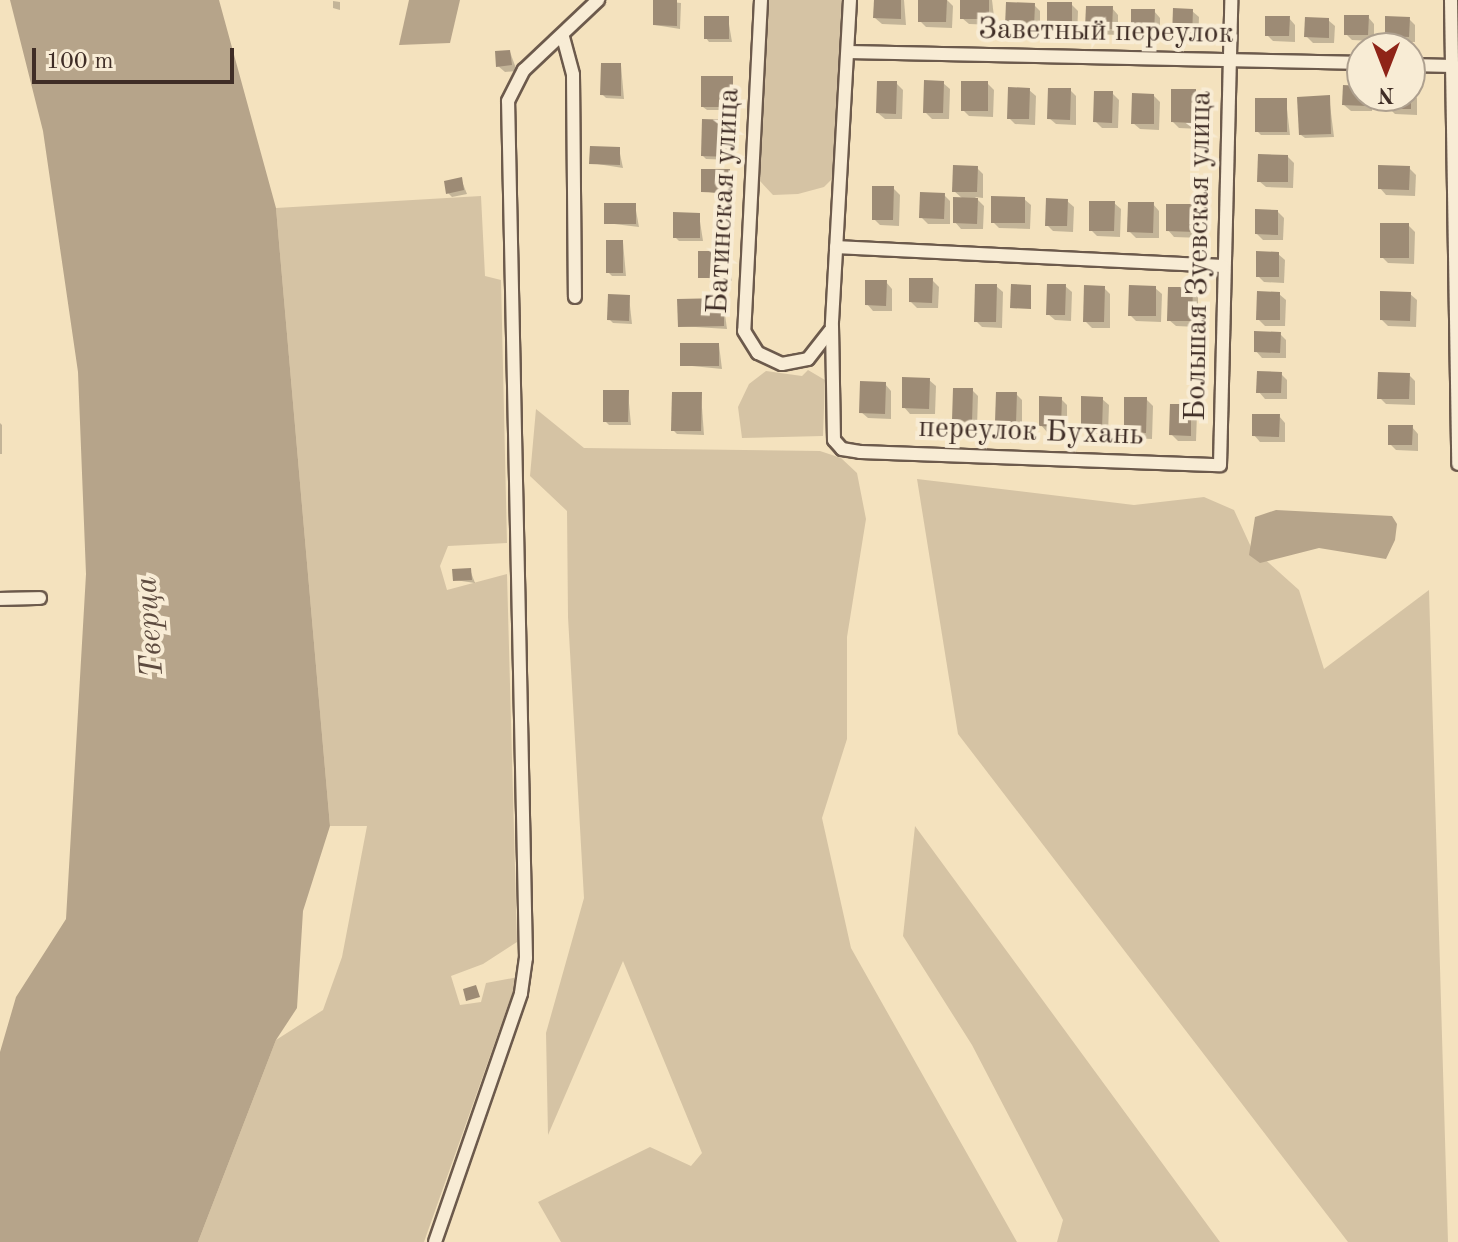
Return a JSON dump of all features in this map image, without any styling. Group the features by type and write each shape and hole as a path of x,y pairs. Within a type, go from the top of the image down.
{"street":[{"path":"435,1242 521,993 526,964 508,101 524,70 563,37 584,6 598,0"},
{"name":"Батинская улица","path":"761,0 744,331 758,353 796,364 819,352 832,326"},
{"path":"832,326 850,0"},
{"name":"Большая Зуевская улица","path":"1220,465 1231,0"},
{"path":"1451,0 1458,464"},
{"path":"563,37 573,75 575,297"},
{"name":"Заветный переулок","path":"848,52 1346,63"},
{"path":"1426,65 1452,66"},
{"path":"836,247 1223,266"},
{"name":"переулок Бухань","path":"832,326 832,431 842,449 1220,465"},
{"path":"0,599 40,598"}],"shaded area":[{"path":"766,0 843,0 837,174 824,187 798,194 773,195 759,180"},
{"path":"481,196 485,276 501,280 507,543 448,546 440,566 447,590 507,574 517,942 483,964 451,976 460,1005 481,1002 486,983 518,977 424,1242 198,1242 276,1040 323,1010 342,957 367,826 330,826 276,208"},
{"path":"808,370 825,380 823,436 742,438 738,407 749,384 766,371 802,376"},
{"path":"536,409 584,448 820,451 841,458 857,473 866,519 847,637 847,739 822,818 851,948 1017,1242 561,1242 538,1202 650,1147 691,1166 702,1153 623,961 548,1135 546,1033 584,898 568,617 567,511 530,476"},
{"path":"917,479 1134,505 1204,497 1234,510 1251,547 1299,590 1324,669 1429,590 1448,1242 1348,1242 958,734"},
{"path":"915,826 1220,1242 1057,1242 1063,1220 972,1045 903,936"}],"water":[{"name":"Тверца","path":"10,0 219,0 276,208 330,826 303,911 297,1008 276,1040 198,1242 0,1242 0,1052 16,997 66,919 86,574 78,372 43,131"},
{"path":"409,0 460,0 450,43 399,45"},
{"path":"1276,510 1392,516 1397,524 1395,540 1386,559 1319,548 1260,563 1249,555 1255,517"}],"building":[{"path":"653,0 677,0 677,26 653,25"},
{"path":"874,0 901,0 901,19 873,18"},
{"path":"918,0 947,0 946,22 918,22"},
{"path":"960,0 989,0 989,19 960,19"},
{"path":"1006,2 1035,3 1034,28 1005,27"},
{"path":"1047,2 1072,2 1072,32 1047,31"},
{"path":"1086,6 1113,6 1112,29 1085,28"},
{"path":"1173,8 1193,9 1192,37 1172,37"},
{"path":"1131,9 1155,9 1154,36 1131,36"},
{"path":"1344,15 1369,15 1368,32 1346,32 1344,35"},
{"path":"704,16 729,16 729,39 704,39"},
{"path":"1265,16 1290,16 1289,36 1265,36"},
{"path":"1385,16 1410,17 1409,32 1385,32"},
{"path":"1305,17 1329,18 1329,38 1304,37"},
{"path":"510,50 512,65 496,67 495,51"},
{"path":"601,63 621,63 621,96 600,95"},
{"path":"701,76 733,76 733,107 701,107"},
{"path":"924,80 944,81 943,113 923,113"},
{"path":"877,81 897,81 896,114 876,113"},
{"path":"961,81 988,81 988,111 961,111"},
{"path":"1343,85 1346,85 1346,105 1342,105"},
{"path":"1008,87 1030,88 1029,119 1007,119"},
{"path":"1048,88 1071,88 1070,120 1047,119"},
{"path":"1171,89 1196,89 1196,123 1171,122"},
{"path":"1094,91 1113,91 1112,123 1093,122"},
{"path":"1132,93 1154,94 1154,124 1131,124"},
{"path":"1330,95 1331,134 1299,135 1297,97"},
{"path":"1255,98 1287,98 1287,132 1255,132"},
{"path":"702,119 731,120 730,157 701,156"},
{"path":"590,146 620,147 620,165 589,164"},
{"path":"1258,154 1288,155 1288,182 1257,182"},
{"path":"953,165 978,166 977,192 952,192"},
{"path":"1378,165 1410,166 1409,190 1378,189"},
{"path":"701,169 730,169 729,193 701,192"},
{"path":"462,177 464,190 446,194 444,181"},
{"path":"872,186 894,186 893,220 872,220"},
{"path":"920,192 945,193 944,219 919,218"},
{"path":"991,196 1025,197 1025,223 991,223"},
{"path":"953,197 978,198 977,224 953,223"},
{"path":"1046,198 1068,199 1067,226 1045,226"},
{"path":"1089,201 1115,201 1114,231 1089,231"},
{"path":"1128,202 1154,202 1153,233 1127,232"},
{"path":"604,203 636,203 636,224 604,224"},
{"path":"1166,204 1197,204 1196,232 1166,231"},
{"path":"1255,209 1278,210 1278,235 1255,234"},
{"path":"673,212 700,213 700,238 673,238"},
{"path":"1380,223 1409,223 1409,258 1380,258"},
{"path":"606,240 623,240 623,273 606,273"},
{"path":"698,251 728,251 728,278 698,278"},
{"path":"1256,251 1279,252 1279,277 1256,277"},
{"path":"909,278 933,278 932,303 909,302"},
{"path":"865,280 887,280 886,306 865,305"},
{"path":"975,284 997,284 996,322 974,322"},
{"path":"1011,284 1031,285 1031,309 1010,308"},
{"path":"1047,284 1066,284 1065,315 1046,315"},
{"path":"1084,285 1105,286 1104,322 1083,322"},
{"path":"1129,285 1156,286 1156,316 1128,316"},
{"path":"1168,287 1193,287 1192,321 1167,321"},
{"path":"1257,291 1280,292 1280,320 1256,320"},
{"path":"1380,291 1411,292 1410,321 1380,320"},
{"path":"608,294 630,295 629,321 607,320"},
{"path":"724,298 724,326 678,327 677,299"},
{"path":"1254,331 1281,332 1280,353 1254,352"},
{"path":"680,343 719,343 719,366 680,366"},
{"path":"1257,371 1282,372 1281,393 1256,393"},
{"path":"1378,372 1410,373 1409,399 1377,399"},
{"path":"902,377 930,378 929,409 902,408"},
{"path":"860,381 886,382 885,414 859,413"},
{"path":"953,388 973,388 972,422 952,421"},
{"path":"603,390 629,390 628,422 603,422"},
{"path":"672,392 702,392 701,431 671,431"},
{"path":"996,392 1017,392 1016,423 995,422"},
{"path":"1039,396 1062,397 1061,427 1039,426"},
{"path":"1081,396 1103,397 1102,429 1081,428"},
{"path":"1124,397 1147,397 1146,433 1124,432"},
{"path":"1170,404 1191,404 1191,436 1169,435"},
{"path":"1252,414 1280,414 1279,437 1252,436"},
{"path":"1388,425 1413,425 1412,445 1388,445"},
{"path":"471,568 472,580 453,581 452,569"},
{"path":"476,985 480,997 466,1001 463,989"}]}
